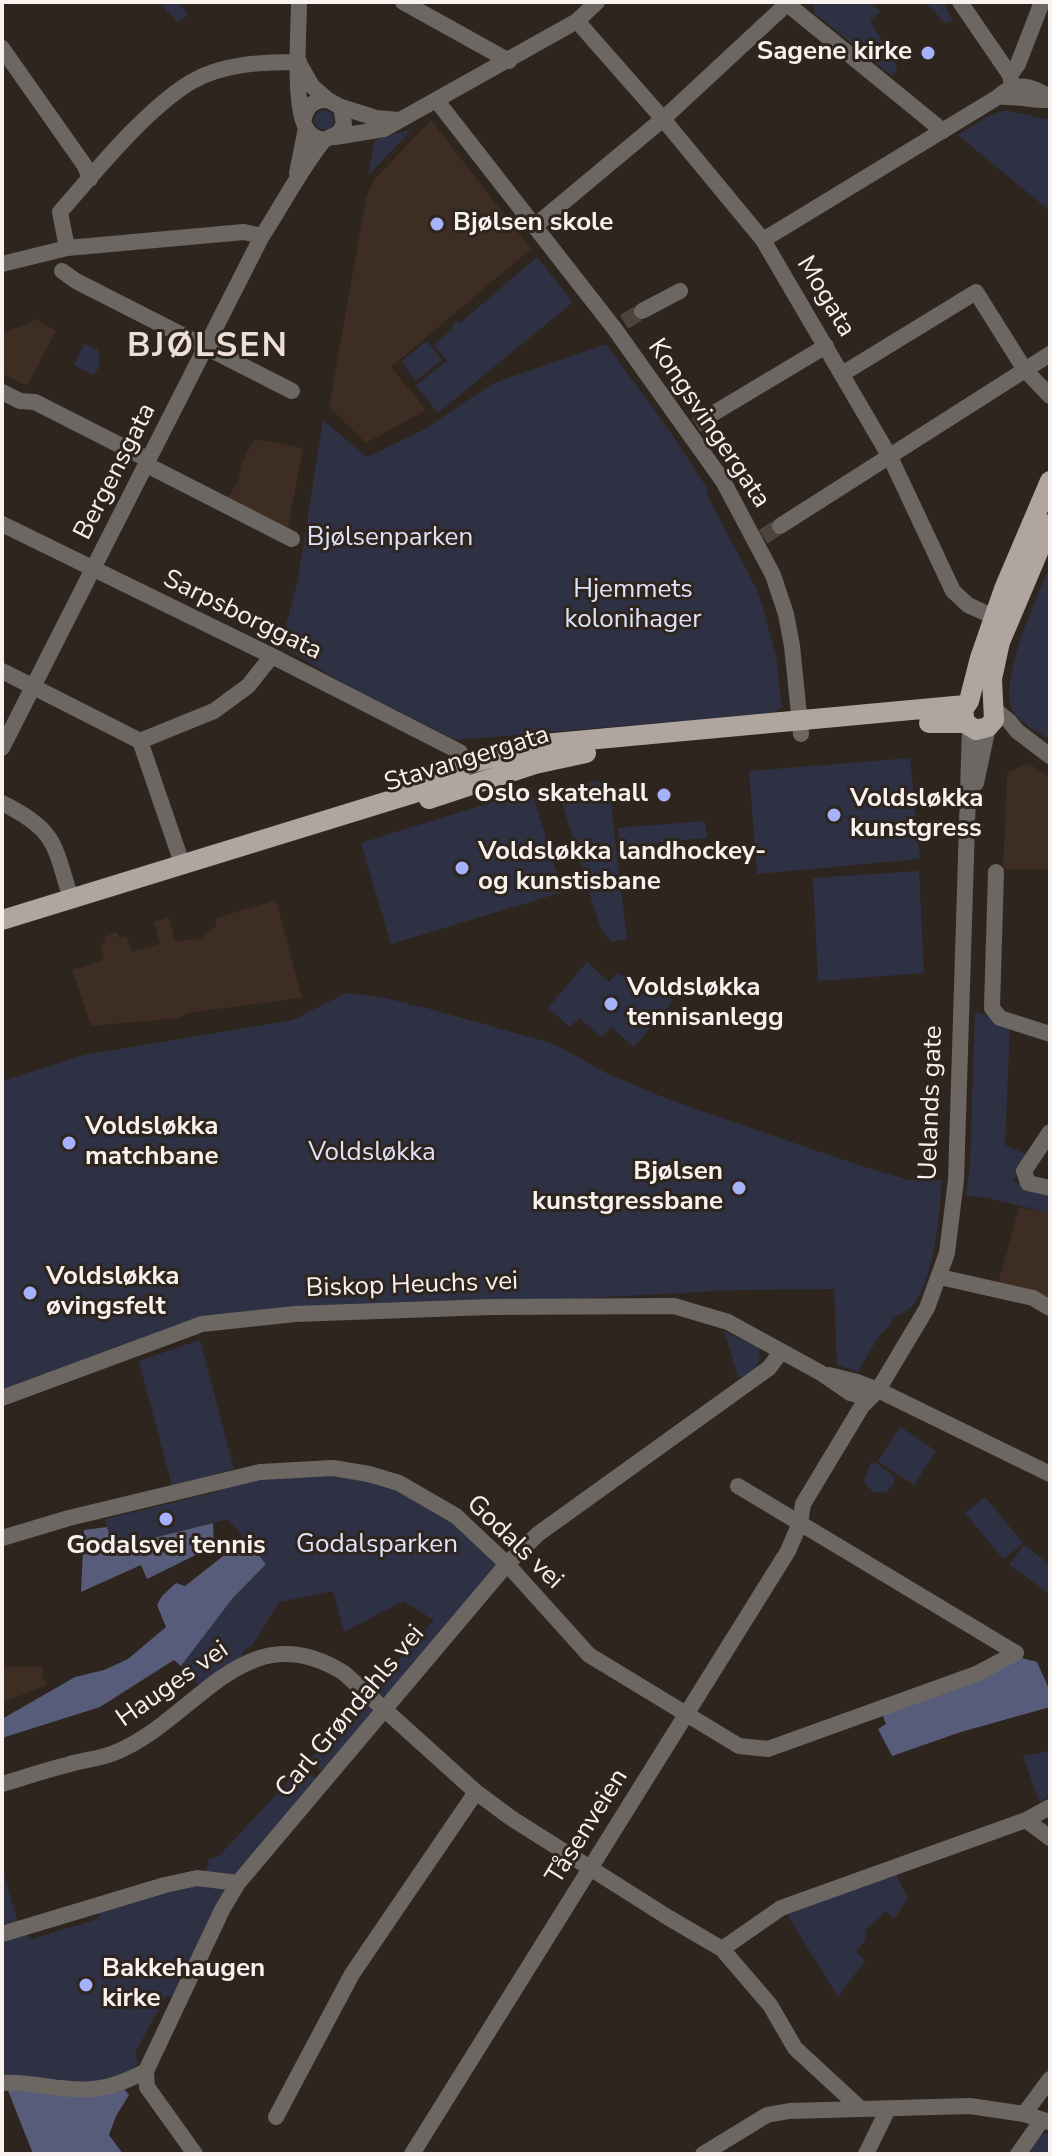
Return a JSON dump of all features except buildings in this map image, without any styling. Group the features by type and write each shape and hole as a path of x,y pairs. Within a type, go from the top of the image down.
{"main road":[{"name":"Uelands gate","path":"979,715 975,674 1013,564 1050,481"},
{"name":"Uelands gate","path":"979,715 992,679 1000,642 1050,524"},
{"name":"Stavangergata","path":"2,934 571,754 943,709 979,715"},
{"name":"Stavangergata","path":"2,920 434,787 470,759 533,745 800,727"}],"street":[{"path":"299,2 300,64 297,77 305,123 313,137 330,138 373,132 400,120 577,21 597,2"},
{"path":"403,2 509,61"},
{"path":"960,2 1009,88"},
{"path":"1009,88 1042,2"},
{"path":"536,225 663,119 787,3 943,131"},
{"name":"Mogata","path":"577,21 763,240 890,457 953,591 968,605 994,617"},
{"path":"2,48 85,166 90,179"},
{"path":"67,248 60,212 155,109 193,81 239,66 272,62 300,64"},
{"path":"300,64 312,86 334,104 344,124 330,138"},
{"path":"763,240 1009,88 1022,85 1038,90 1050,99"},
{"name":"Kongsvingergata","path":"437,101 619,325 693,427 759,539 786,614 800,727"},
{"path":"305,123 307,109 314,102 334,104 384,120 400,120"},
{"name":"Bergensgata","path":"296,177 305,123"},
{"name":"Bergensgata","path":"2,748 262,236 274,220 296,177 330,138"},
{"path":"2,264 67,248 244,232 262,236"},
{"path":"62,271 292,391"},
{"name":"Kongsvingergata","path":"642,311 680,291"},
{"path":"842,374 976,292 1025,370 1050,396"},
{"path":"714,413 826,346"},
{"path":"780,526 1050,354"},
{"path":"2,392 20,401 35,402 292,539"},
{"name":"Sarpsborggata","path":"2,524 272,656 470,759"},
{"path":"140,741 214,711 248,686 272,656"},
{"path":"2,671 140,741 183,866"},
{"path":"979,715 1017,731 1050,756"},
{"name":"Uelands gate","path":"878,1390 920,1322 940,1277 950,1237 956,1180 970,800 967,786 979,715"},
{"path":"470,759 474,785"},
{"path":"2,803 30,817 48,834 57,851 71,899"},
{"path":"996,872 992,1008 1000,1018 1050,1034"},
{"path":"1050,1132 1025,1168 1024,1178 1030,1183 1050,1188"},
{"path":"940,1277 1033,1298 1050,1308"},
{"name":"Biskop Heuchs vei","path":"2,1398 202,1324 295,1314 490,1307 674,1306 728,1322 858,1395 878,1390"},
{"name":"Carl Grøndahls vei","path":"146,2071 222,1910 238,1883 507,1564 538,1534 769,1368 781,1352"},
{"path":"878,1390 1050,1474"},
{"name":"Tåsenveien","path":"412,2154 788,1551 800,1523 812,1510 871,1412 878,1390"},
{"name":"Godals vei","path":"2,1538 69,1518 260,1472 333,1468 369,1474 399,1483 456,1516 507,1564 589,1655 739,1746 768,1749 976,1674 1016,1653 811,1533 800,1523"},
{"path":"738,1486 800,1523"},
{"name":"Hauges vei","path":"2,1784 114,1753 140,1740 178,1714 244,1663 270,1654 308,1656 328,1663 344,1673 476,1792 511,1818 722,1949 770,2005 795,2048 861,2109"},
{"path":"276,2117 352,1974 476,1792"},
{"path":"722,1949 781,1908 1026,1820 1050,1807"},
{"path":"1026,1820 1050,1838"},
{"path":"2,1934 197,1878 238,1883"},
{"path":"2,2083 91,2089 126,2081 146,2071 147,2087 195,2154"},
{"path":"1024,2114 1050,2079"},
{"path":"703,2154 767,2115 789,2111 970,2106 1024,2114 1046,2121 1018,2154"},
{"path":"866,2154 888,2109"}],"shaded area":[{"name":"Bjølsen skole","path":"431,120 531,249 391,367 426,410 366,443 329,407 366,198 373,181"},
{"path":"33,318 56,331 27,386 2,373 2,333 31,323"},
{"path":"253,441 303,448 288,527 283,530 226,501 239,479 241,465"},
{"path":"1028,763 1050,777 1050,870 1003,869 1007,773"},
{"path":"276,900 302,998 187,1013 180,1018 91,1026 72,970 104,960 100,944 105,942 104,937 117,932 119,938 126,936 132,952 160,944 154,922 169,917 175,941 200,939 216,926 216,918"},
{"path":"1019,1207 1050,1213 1050,1298 998,1283"},
{"path":"213,1523 214,1546 147,1579 141,1565 81,1592 84,1530 107,1527 113,1548"},
{"path":"245,1539 266,1564 232,1599 181,1666 174,1660 100,1707 2,1738 2,1719 75,1677 104,1670 128,1659 166,1627 157,1605 162,1596 176,1583 185,1586"},
{"path":"1018,1657 1037,1662 1050,1691 1050,1707 961,1732 892,1756 878,1729 886,1724 882,1713"},
{"path":"41,1666 44,1672 41,1674 47,1685 2,1703 2,1667"},
{"path":"7,2088 124,2089 129,2095 109,2135 123,2154 33,2154"}],"green space":[{"path":"159,2 177,2 188,14 178,22"},
{"path":"812,2 870,2 880,11 870,21 897,66 896,72 892,76 814,13"},
{"path":"925,2 943,2 953,21 945,23"},
{"path":"324,110 331,113 334,120 331,127 324,130 317,127 314,120 317,113"},
{"path":"1005,110 1050,120 1050,211 958,135 986,117"},
{"path":"412,129 369,175 375,140"},
{"path":"537,257 573,302 438,413 416,385 447,361 434,345 453,328 452,325 458,321 460,323"},
{"path":"427,341 442,360 415,381 401,361"},
{"path":"84,344 98,350 100,365 94,375 74,365"},
{"path":"606,344 707,488 708,497 755,586 776,656 782,707 774,713 456,740 345,684 283,647 298,579 323,420 367,457 425,429 494,383"},
{"path":"1050,567 1050,740 1019,718 1012,709 1009,695 1021,638"},
{"name":"Voldsløkka kunstgress","path":"910,758 920,859 757,874 749,771"},
{"path":"608,780 627,939 611,942 600,927 557,787"},
{"name":"Voldsløkka landhockey- og kunstisbane","path":"531,790 563,892 391,944 361,843"},
{"path":"705,821 707,838 620,846 618,828"},
{"path":"919,871 924,973 818,981 813,878"},
{"name":"Voldsløkka tennisanlegg","path":"587,962 609,982 618,972 641,992 651,981 673,1001 634,1047 611,1027 602,1037 579,1018 570,1027 548,1008"},
{"name":"Voldsløkka","path":"346,993 430,1009 554,1044 608,1074 670,1100 858,1165 909,1180 941,1180 935,1244 921,1292 912,1306 893,1318 858,1372 837,1365 834,1289 735,1290 311,1313 201,1326 2,1394 2,1081 84,1055 293,1020"},
{"path":"975,1012 1010,1023 1005,1146 1027,1154 1013,1181 1050,1193 1050,1213 984,1197 966,1196 970,1165"},
{"path":"724,1331 758,1347 760,1358 748,1374 738,1377"},
{"path":"200,1340 234,1469 172,1486 139,1361"},
{"path":"900,1427 936,1451 914,1485 878,1461"},
{"path":"875,1462 895,1477 894,1484 886,1493 873,1492 864,1482 870,1464"},
{"name":"Godalsparken","path":"329,1472 393,1488 447,1515 496,1565 389,1695 382,1696 372,1689 434,1620 403,1601 344,1632 333,1591 279,1602 251,1647 247,1647 241,1656 200,1687 181,1666 232,1599 266,1564 228,1519 112,1548 105,1519 220,1491 220,1486 293,1473"},
{"path":"985,1497 1023,1543 1003,1559 965,1513"},
{"path":"1024,1545 1050,1565 1050,1595 1009,1564"},
{"path":"361,1697 374,1711 325,1774 309,1761"},
{"path":"1050,1751 1050,1794 1040,1803 1023,1756"},
{"path":"302,1767 320,1782 244,1868 231,1876 202,1873 209,1865 208,1859 219,1856"},
{"path":"2,1867 18,1923 2,1928"},
{"path":"895,1872 908,1898 894,1919 886,1911 865,1931 866,1940 856,1951 865,1961 838,1997 786,1913"},
{"path":"195,1884 223,1888 224,1893 174,1996 166,1996 135,2053 138,2063 132,2070 109,2082 2,2081 2,1937 22,1932 32,1939 98,1919 102,1908"},
{"path":"1050,2132 1050,2154 1025,2154 1041,2135"}],"tunnel":[{"path":"624,322 642,311"},
{"path":"696,425 714,413"},
{"path":"763,537 780,526"}],"place":[{"name":"Sagene kirke","path":"928,53"},
{"name":"Bjølsen skole","path":"437,224"},
{"name":"Oslo skatehall","path":"664,795"},
{"name":"Voldsløkka kunstgress","path":"834,815"},
{"name":"Voldsløkka landhockey- og kunstisbane","path":"462,868"},
{"name":"Voldsløkka tennisanlegg","path":"611,1004"},
{"name":"Voldsløkka matchbane","path":"69,1143"},
{"name":"Bjølsen kunstgressbane","path":"739,1188"},
{"name":"Voldsløkka øvingsfelt","path":"30,1293"},
{"name":"Godalsvei tennis","path":"166,1519"},
{"name":"Bakkehaugen kirke","path":"86,1985"}],"district":[{"name":"BJØLSEN","path":"208,348"}],"park label":[{"name":"Bjølsenparken","path":"390,539"},
{"name":"Hjemmets kolonihager","path":"633,606"}]}
